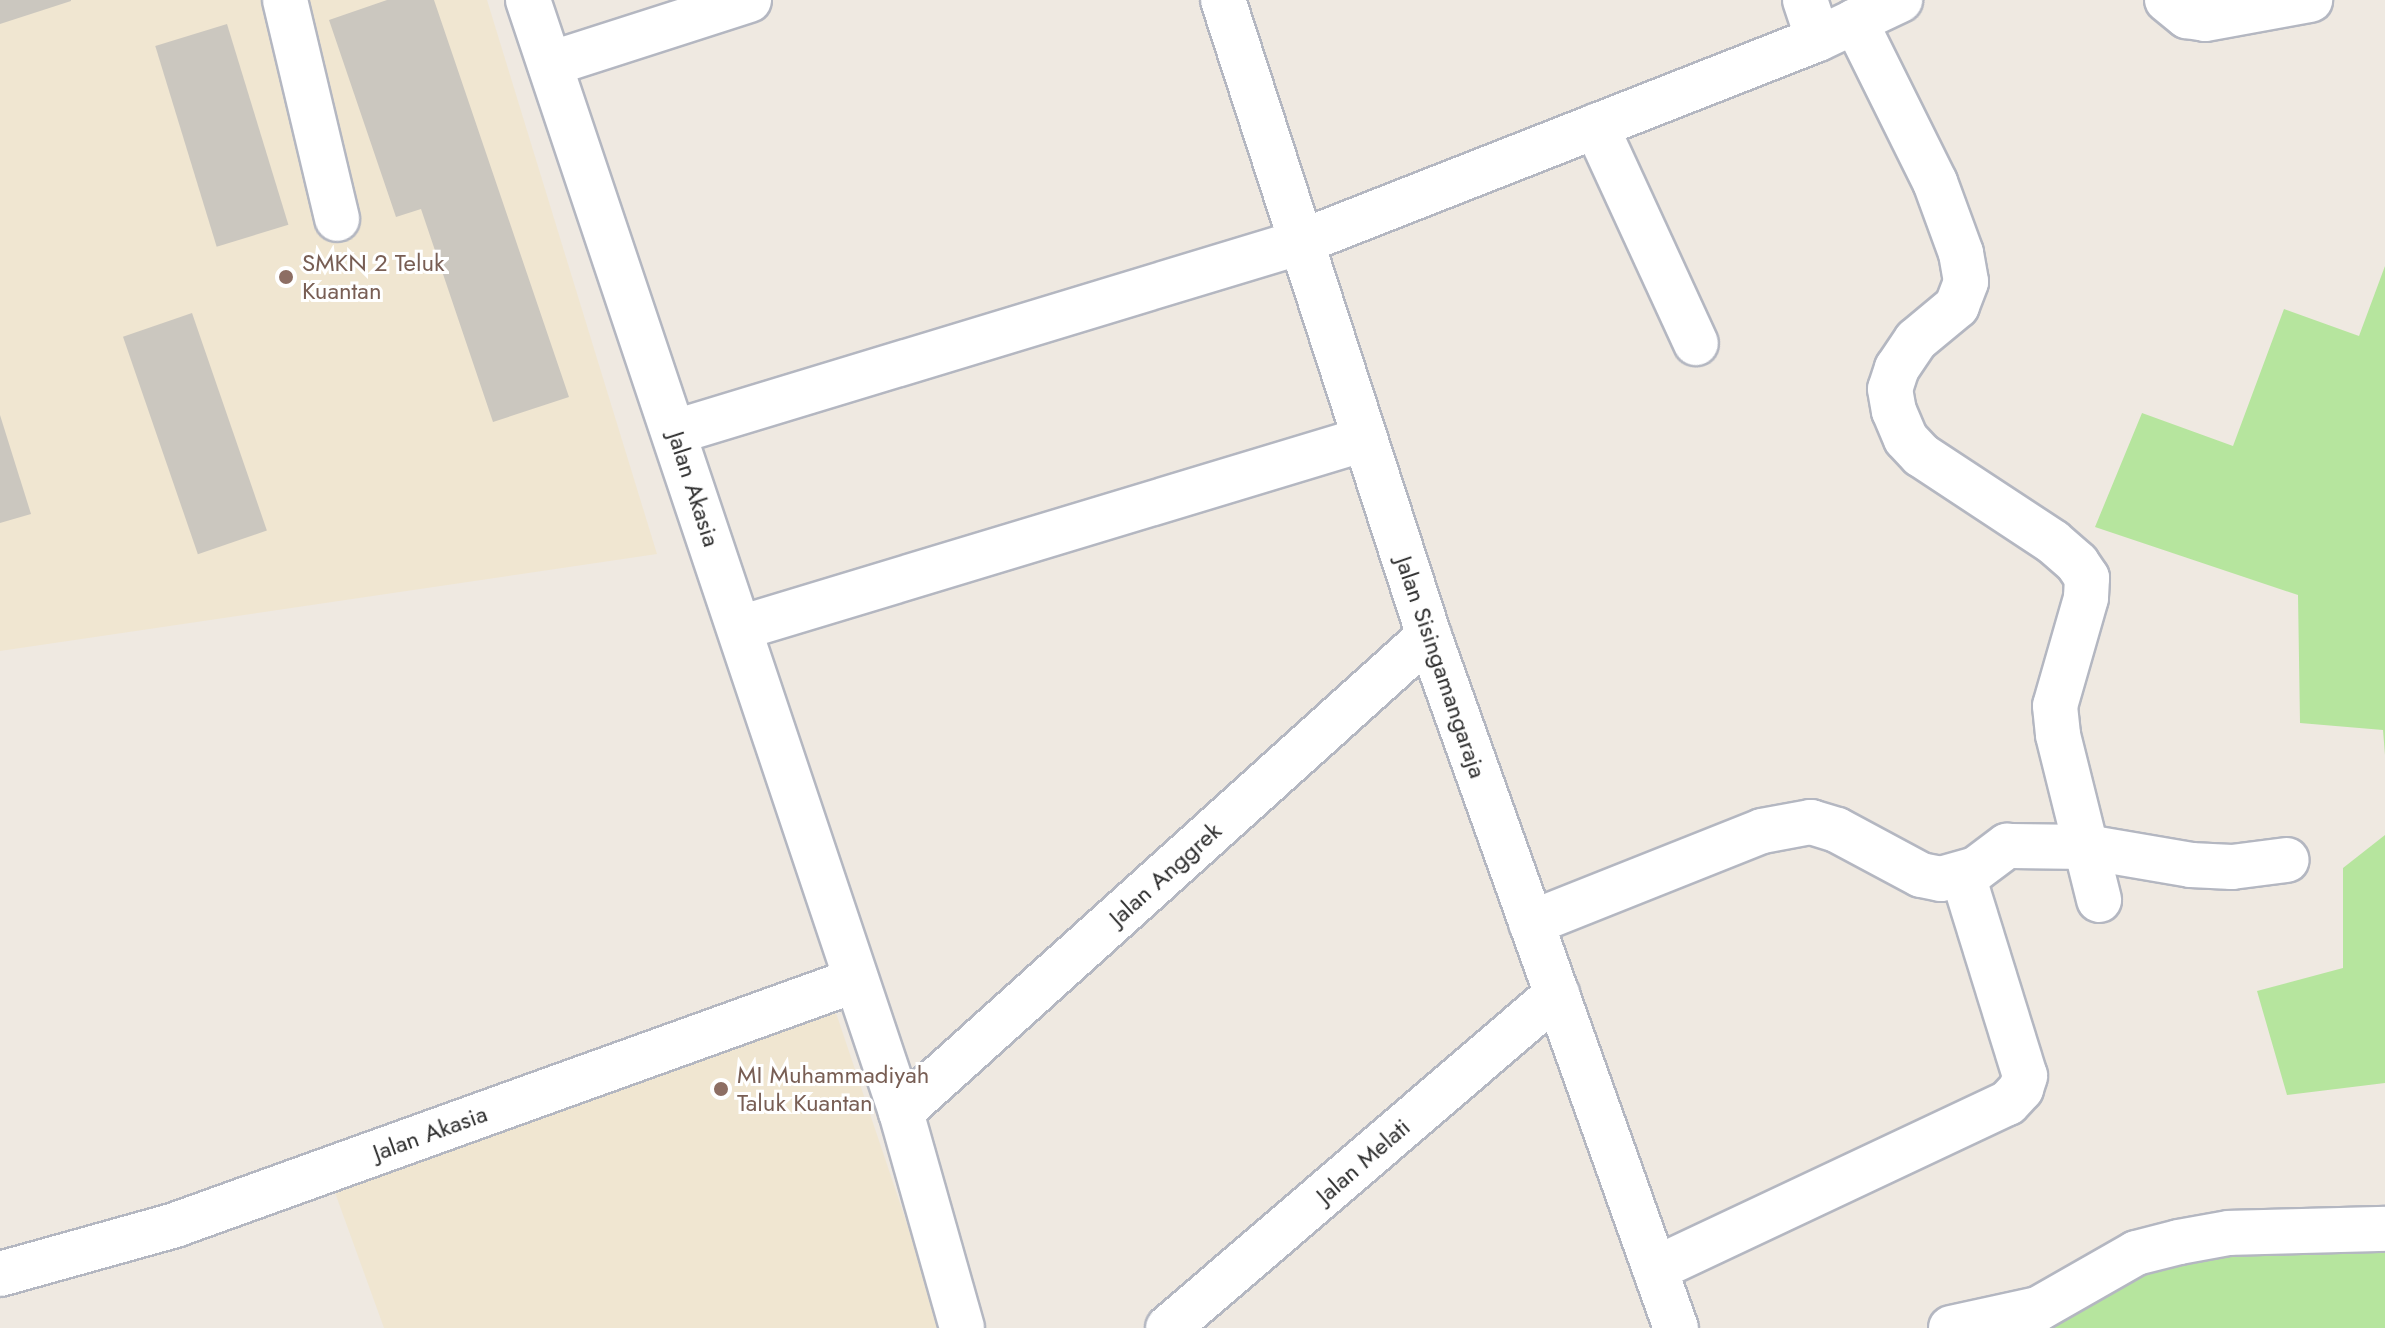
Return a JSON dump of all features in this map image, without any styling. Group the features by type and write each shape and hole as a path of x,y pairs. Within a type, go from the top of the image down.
{"street":[{"path":"285,0 337,219"},
{"name":"Jalan Akasia","path":"528,0 901,1112 962,1328"},
{"path":"550,64 749,0"},
{"name":"Jalan Sisingamangaraja","path":"1223,0 1429,636 1676,1328"},
{"path":"675,432 1301,242 1596,126 1826,20 1900,0"},
{"path":"2167,0 2187,16 2205,19 2310,0"},
{"path":"1826,20 1935,182 1961,253 1966,282 1957,306 1916,340 1897,368 1890,389 1894,411 1906,439 1921,455 2053,542 2077,563 2087,578 2086,598 2055,706 2058,735 2099,900"},
{"path":"1596,126 1696,343"},
{"path":"740,628 1365,439"},
{"name":"Jalan Anggrek","path":"901,1112 1429,636"},
{"path":"1531,923 1788,824 1811,822 1837,830 1930,878 1963,876 1984,865 2007,846 2086,847 2191,865 2232,867 2287,860"},
{"path":"1655,1269 2008,1103 2021,1089 2025,1076 1963,876"},
{"name":"Jalan Akasia","path":"0,1274 175,1225 856,980"},
{"name":"Jalan Melati","path":"1168,1328 1557,994"},
{"path":"1951,1328 2038,1309 2136,1253 2179,1242 2244,1232 2385,1229"}],"shaded area":[{"name":"SMKN 2 Teluk Kuantan","path":"0,0 487,0 657,554 0,651"},
{"name":"MI Muhammadiyah Taluk Kuantan","path":"832,1001 942,1328 384,1328 329,1176"}],"green space":[{"path":"2385,266 2385,755 2383,730 2300,723 2298,595 2095,527 2142,413 2233,446 2284,309 2359,336"},
{"path":"2385,835 2385,1083 2287,1095 2257,991 2343,968 2343,868"},
{"path":"2385,1234 2385,1328 1942,1328 2128,1249"}],"building":[{"path":"0,0 71,0 71,1 0,24"},
{"path":"387,0 434,0 569,397 493,422 421,209 396,217 329,20"},
{"path":"227,24 288,225 217,247 155,46"},
{"path":"192,313 267,530 198,554 123,337"},
{"path":"0,415 31,514 0,523"}],"place":[{"name":"SMKN 2 Teluk Kuantan","path":"286,277"},
{"name":"MI Muhammadiyah Taluk Kuantan","path":"721,1089"}]}
